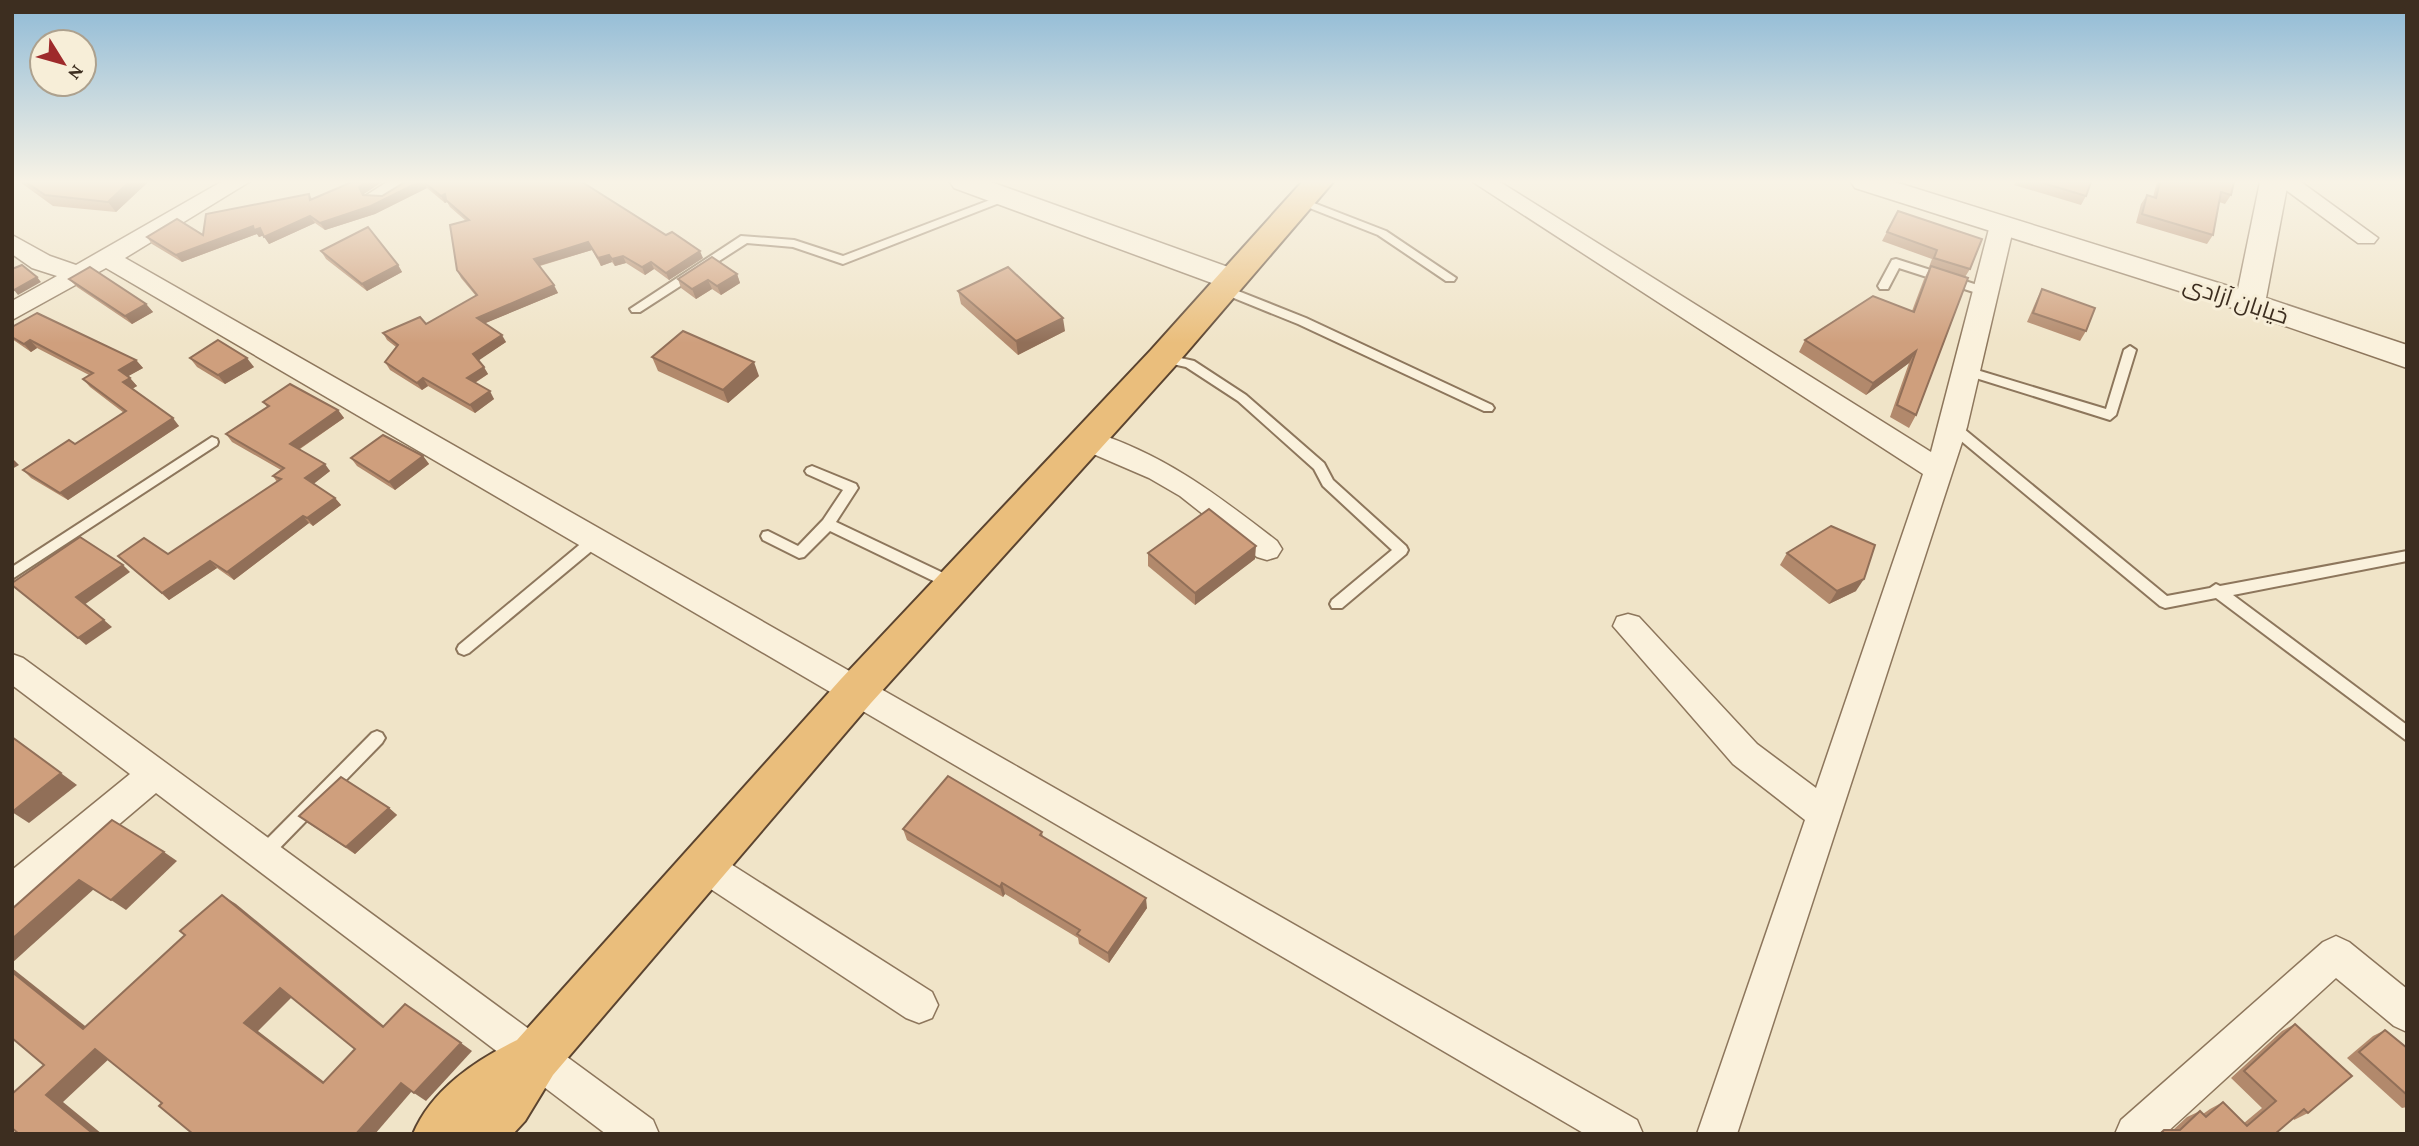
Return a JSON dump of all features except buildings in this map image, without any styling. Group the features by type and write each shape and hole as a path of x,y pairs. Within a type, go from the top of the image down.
{"highway":[{"path":"478,1134 507,1102 535,1057 856,691 1163,358 1271,235"},
{"path":"439,1134 484,1085 535,1057"}],"street":[{"path":"12,312 146,235"},
{"path":"1101,235 1227,284"},
{"path":"1568,235 1939,471"},
{"path":"1717,1134 1953,427 1999,235"},
{"name":"خیابان آزادی","path":"2035,235 2250,303 2407,357"},
{"path":"2250,303 2263,235"},
{"path":"2362,235 2366,238"},
{"path":"12,243 41,262 78,274"},
{"path":"107,258 1623,1134"},
{"path":"1087,440 1159,471 1189,489 1267,549"},
{"path":"1628,626 1745,754 1824,814"},
{"path":"12,667 639,1134"},
{"path":"12,892 156,774"},
{"path":"704,865 919,1005"},
{"path":"2135,1134 2336,954 2407,1013"}],"lane":[{"path":"636,309 745,239 794,244 843,260 906,235"},
{"path":"1386,235 1450,278"},
{"path":"1884,286 1896,263 1986,292"},
{"path":"1227,284 1488,408"},
{"path":"1966,371 2110,415 2130,350"},
{"path":"1163,358 1190,364 1242,398 1319,466 1328,483 1401,550 1337,604"},
{"path":"1953,427 2165,602 2407,556"},
{"path":"12,574 212,442"},
{"path":"768,536 800,553 828,524 851,488 812,471"},
{"path":"828,524 954,584"},
{"path":"464,649 595,540"},
{"path":"2217,590 2407,734"},
{"path":"264,853 377,738"}]}
